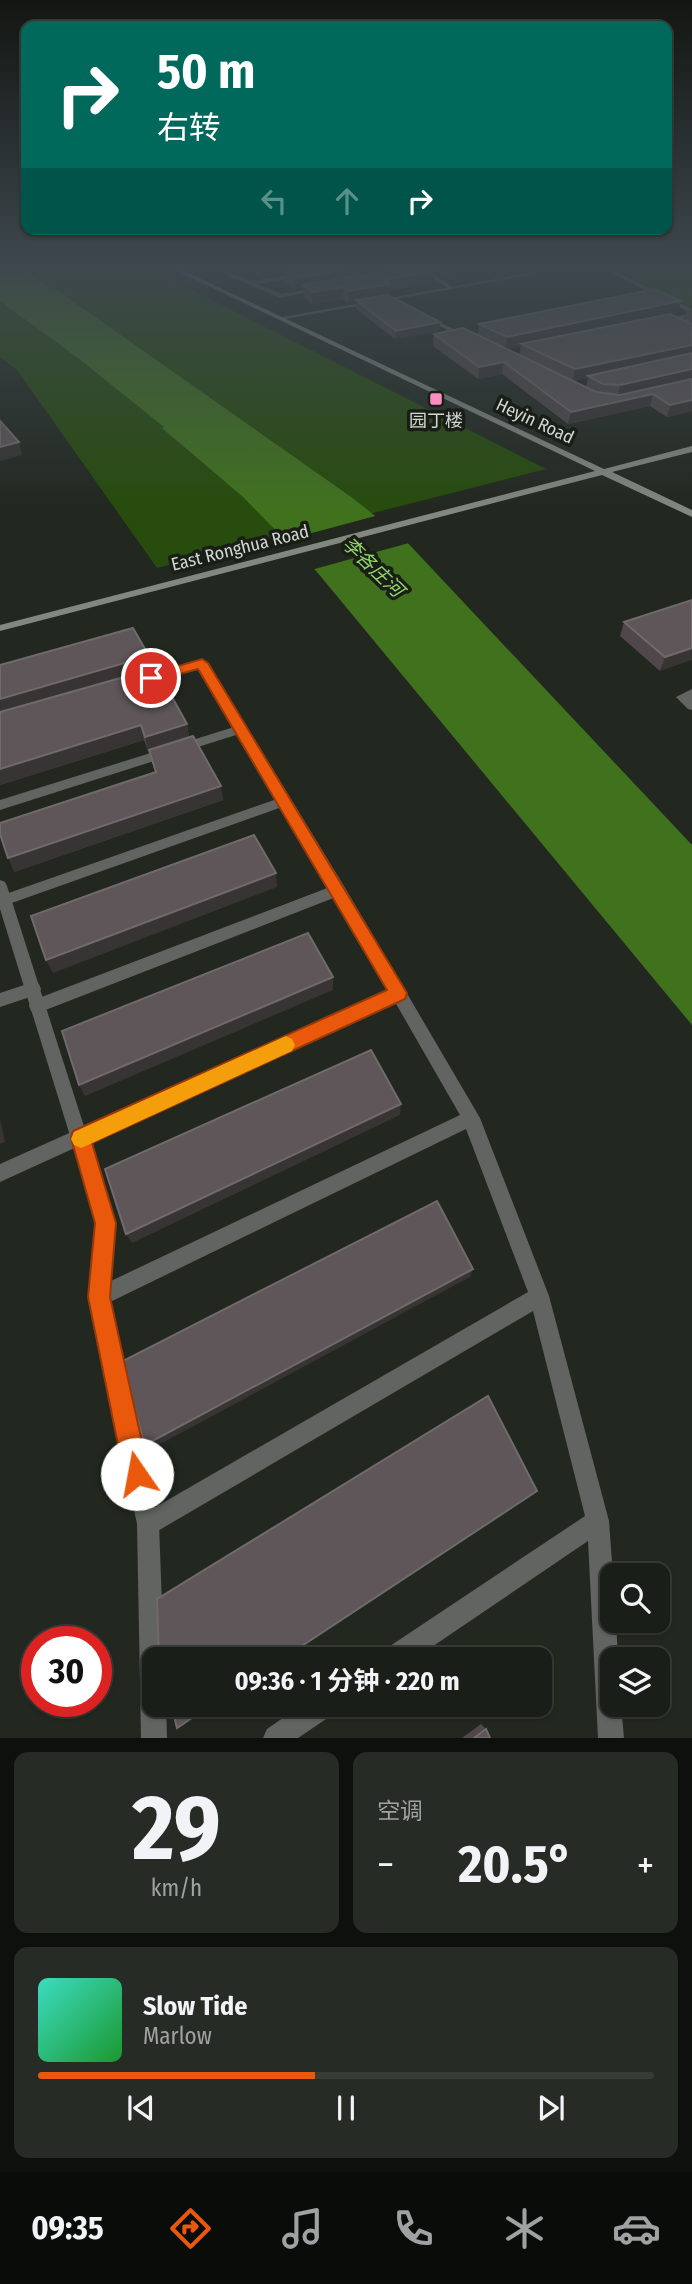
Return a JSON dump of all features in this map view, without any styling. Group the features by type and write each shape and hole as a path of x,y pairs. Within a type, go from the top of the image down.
{"street":[{"name":"Heyin Road","path":"346,349 692,514"},
{"name":"East Ronghua Road","path":"1,626 275,558 692,449"},
{"path":"126,685 202,663 339,890 471,1118 539,1296 598,1521 611,1738"},
{"path":"692,693 682,697 692,706"},
{"path":"0,804 241,729"},
{"path":"154,1738 148,1524 99,1297 106,1223 2,893 286,801"},
{"path":"37,1006 339,890"},
{"path":"0,1000 33,989"},
{"path":"0,1173 398,993"},
{"path":"99,1297 471,1118"},
{"path":"148,1524 539,1296"},
{"path":"411,1647 598,1521"},
{"path":"276,1738 307,1717"}],"shaded area":[{"path":"0,349 309,349 546,469 157,568 17,370 0,357"}],"water":[{"name":"李各庄河","path":"66,349 141,349 354,499 404,539 692,845 692,1025 317,572 243,497 162,428 164,427"}],"pier":[{"path":"379,515 409,543 311,570 282,541"}],"building":[{"path":"455,349 507,349 596,392 620,395 692,379 692,400 670,405 653,394 571,412 504,362 479,367"},
{"path":"532,349 672,349 575,369"},
{"path":"692,353 692,369 620,385 603,384 588,376"},
{"path":"0,421 19,442 0,447"},
{"path":"692,600 692,648 665,657 624,622"},
{"path":"133,628 149,656 0,699 0,665"},
{"path":"156,668 187,724 145,737 141,725 0,769 0,712"},
{"path":"193,736 221,786 8,858 0,834 0,823 156,772 149,750"},
{"path":"254,835 276,873 46,960 31,916"},
{"path":"308,933 333,977 79,1085 62,1031"},
{"path":"371,1050 401,1104 126,1234 105,1169"},
{"path":"437,1201 473,1269 145,1445 121,1362"},
{"path":"488,1396 537,1491 300,1647 159,1647 157,1599"},
{"path":"174,1717 193,1717 177,1728"},
{"path":"486,1729 490,1738 474,1738"}],"slow traffic":[{"path":"81,1139 286,1045"}],"place":[{"name":"园丁楼","path":"436,399"}],"route":[{"path":"137,1474 99,1297 106,1223 80,1138 398,993 202,663 151,678"}]}
